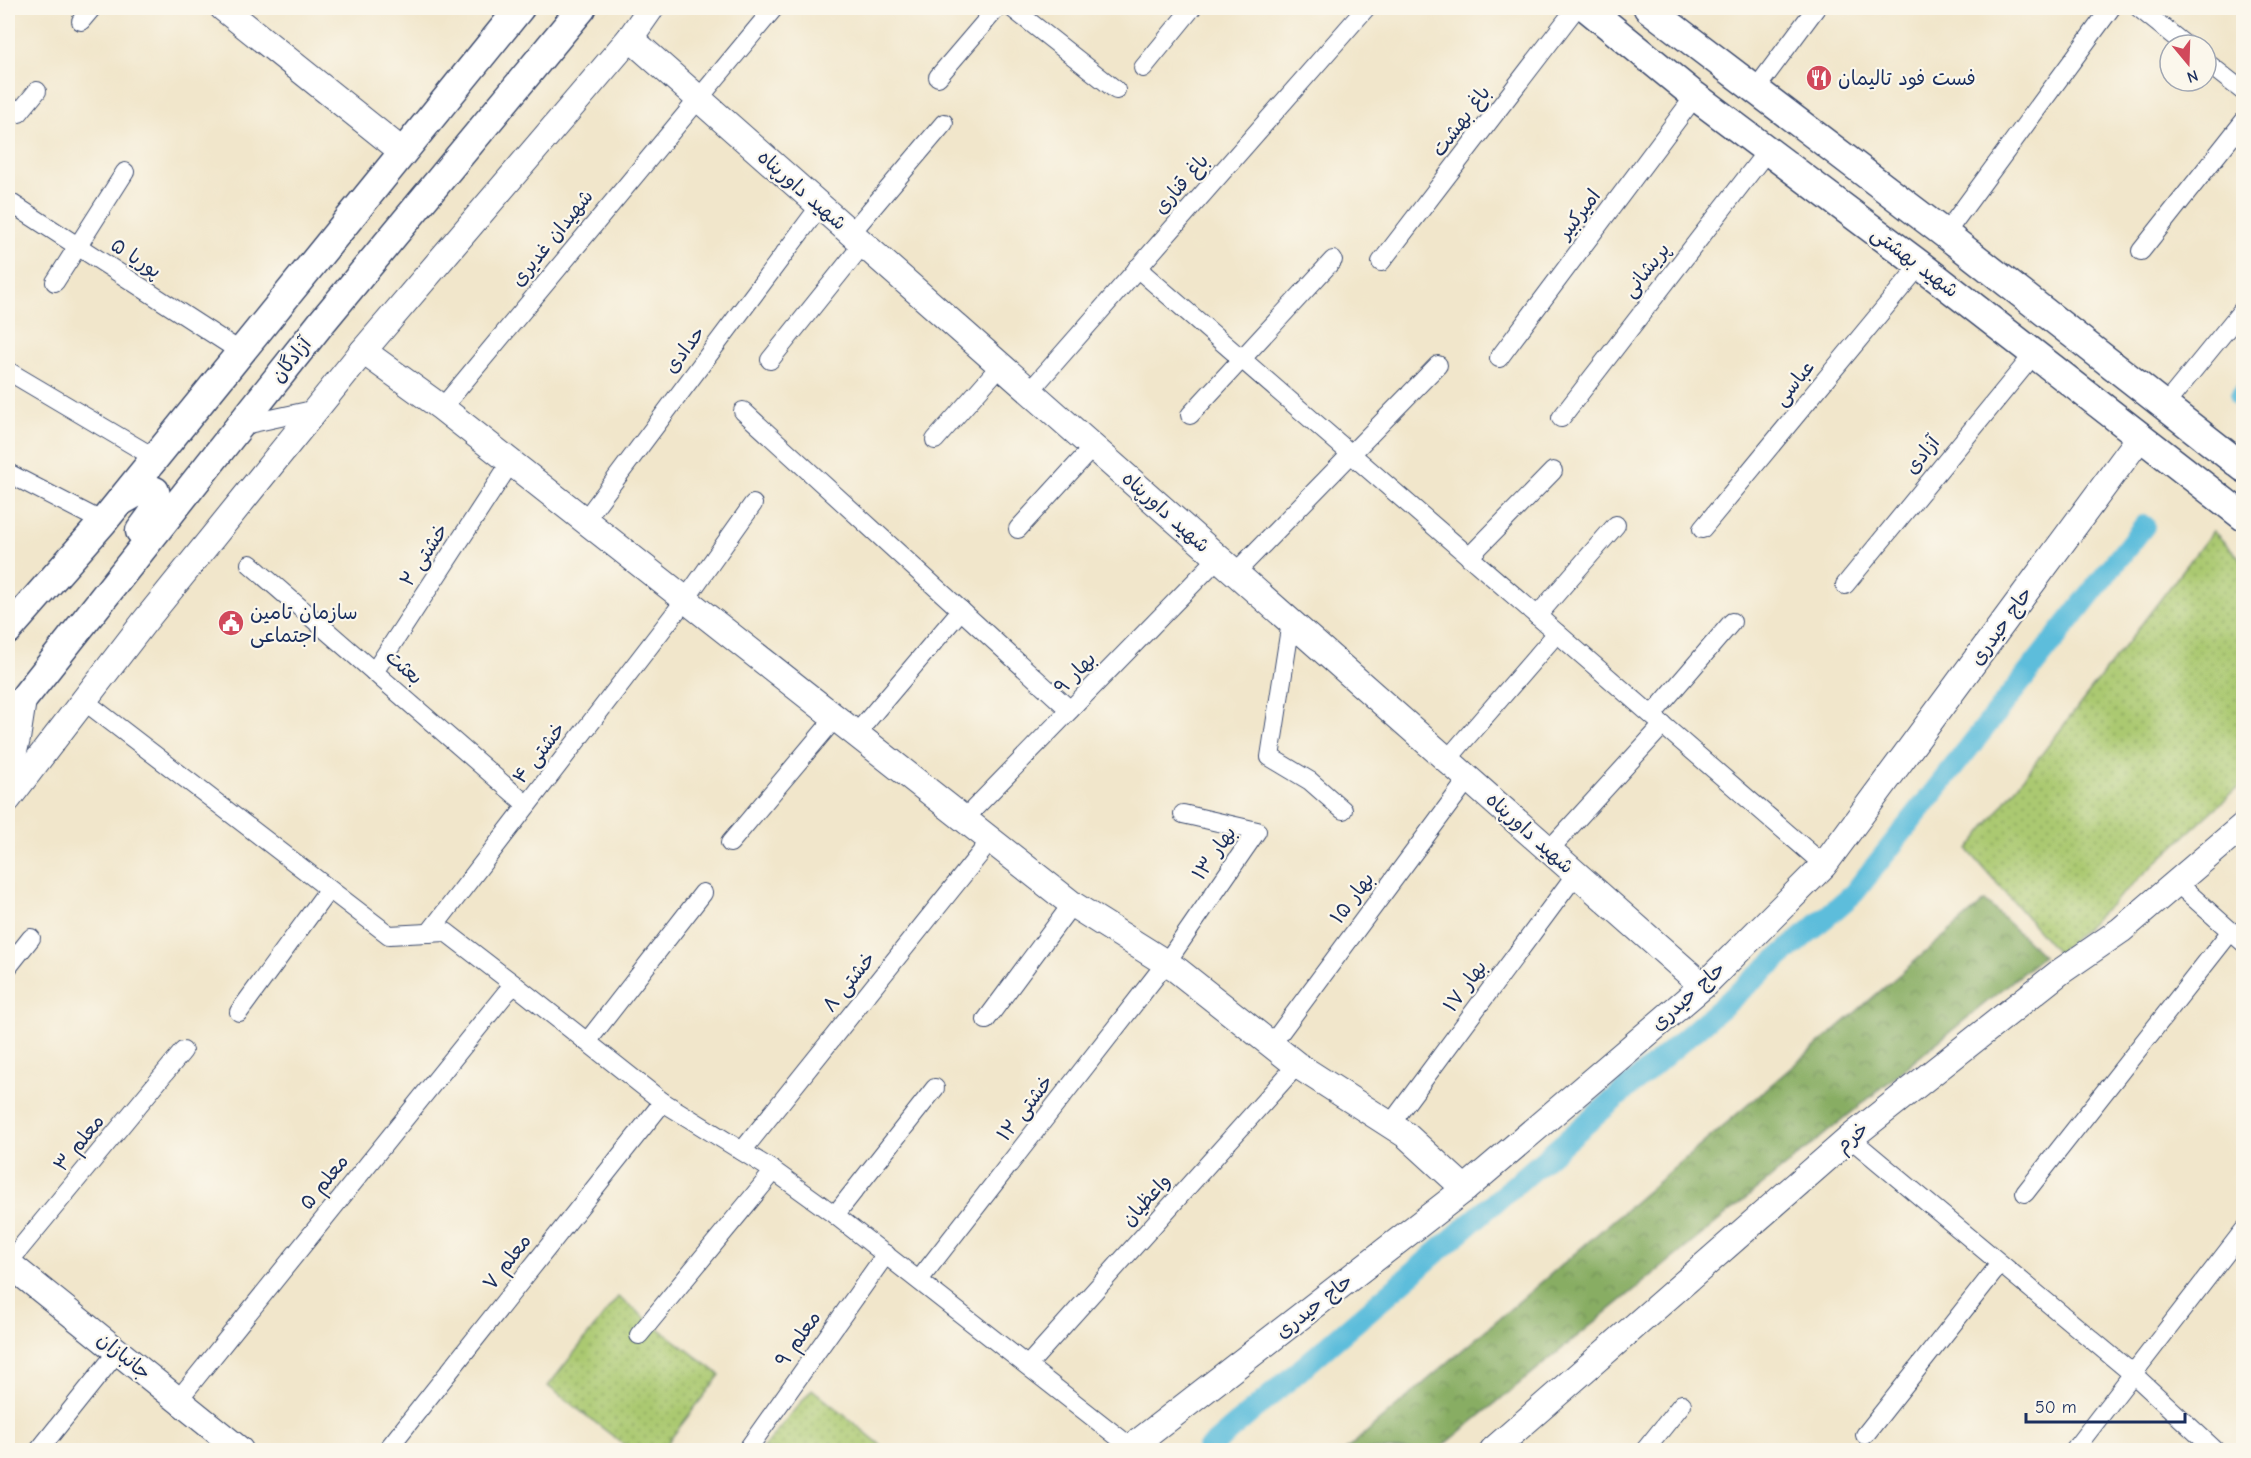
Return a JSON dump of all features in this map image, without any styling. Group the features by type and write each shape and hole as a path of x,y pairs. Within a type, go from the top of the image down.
{"main road":[{"path":"9,627 111,512 520,8"},
{"name":"آزادگان","path":"15,709 239,426 582,8"},
{"name":"شهید بهشتی","path":"1587,8 1695,96 1920,265 2244,517"},
{"name":"شهید بهشتی","path":"1648,8 1945,234 2244,468"},
{"path":"79,628 87,603 155,511 158,502 155,491 146,487 111,512"}],"street":[{"path":"224,8 403,152"},
{"path":"8,799 83,700 363,351 630,38 651,8"},
{"name":"شهیدان غدیری","path":"442,408 697,97 774,8"},
{"path":"938,76 997,8"},
{"path":"1012,8 1116,90"},
{"path":"1143,68 1192,8"},
{"name":"باغ قناری","path":"1030,391 1366,8"},
{"name":"باغ بهشت","path":"1381,262 1576,8"},
{"path":"1755,90 1816,8"},
{"path":"1945,234 2111,8"},
{"path":"2139,8 2170,33"},
{"name":"شهید داورپناه","path":"630,38 1702,986"},
{"path":"2218,71 2244,92"},
{"path":"8,104 19,113 37,92"},
{"name":"امیرکبیر","path":"1499,358 1695,96"},
{"path":"2142,251 2244,121"},
{"path":"770,360 857,238 944,123"},
{"name":"پریشانی","path":"1561,418 1767,151"},
{"path":"55,282 125,172"},
{"name":"پوریا ۵","path":"8,201 241,352"},
{"name":"حدادی","path":"585,520 820,206"},
{"path":"1190,415 1333,260"},
{"name":"عباسی","path":"1702,529 1920,265"},
{"path":"1137,268 1824,865"},
{"path":"2164,406 2244,308"},
{"path":"363,351 442,408 1072,904 1166,963 1297,1065 1406,1135 1465,1189"},
{"name":"آزادی","path":"1845,585 2034,354"},
{"path":"935,440 1001,365"},
{"name":"بهار ۹","path":"964,819 1070,710 1351,454 1438,365"},
{"path":"8,371 155,458"},
{"path":"239,426 317,409"},
{"path":"743,411 1070,710"},
{"name":"حاج حیدری","path":"1130,1449 1465,1189 1702,986 1824,865 2140,436"},
{"path":"1018,529 1093,447"},
{"name":"خشتی ۲","path":"375,672 511,462"},
{"path":"1469,557 1554,471"},
{"path":"8,472 111,512"},
{"name":"خشتی ۴","path":"429,933 685,600 753,504"},
{"path":"1537,616 1616,525"},
{"name":"بعثت","path":"250,564 527,805"},
{"path":"856,734 961,610"},
{"path":"1291,622 1270,757 1311,781 1343,810"},
{"path":"1549,850 1657,720 1732,622"},
{"path":"1447,760 1557,633"},
{"path":"83,700 389,935 446,932 510,989 588,1042 663,1102 774,1171 835,1215 1028,1365 1130,1449"},
{"path":"8,776 17,739 15,709"},
{"path":"730,843 835,718"},
{"name":"بهار ۱۵","path":"1271,1045 1468,779"},
{"name":"بهار ۱۳","path":"1166,963 1257,831 1183,814"},
{"name":"خرم","path":"1493,1450 1850,1138 2060,972 2121,930 2238,831"},
{"name":"خشتی ۸","path":"742,1151 991,840"},
{"name":"بهار ۱۷","path":"1390,1125 1576,874"},
{"path":"2025,1193 2237,937 2176,882"},
{"path":"239,1012 329,889"},
{"path":"588,1042 704,893"},
{"path":"986,1020 1072,904"},
{"path":"8,967 31,938"},
{"name":"خشتی ۱۲","path":"919,1280 1166,963"},
{"name":"معلم ۵","path":"178,1400 510,989"},
{"name":"معلم ۳","path":"8,1263 183,1051"},
{"name":"واعظیان","path":"1028,1365 1297,1065"},
{"path":"835,1215 934,1088"},
{"name":"معلم ۷","path":"387,1450 663,1102"},
{"path":"1850,1138 2133,1374 2215,1450"},
{"path":"639,1335 774,1171"},
{"path":"2074,1450 2244,1230"},
{"name":"معلم ۹","path":"747,1450 886,1254"},
{"name":"جانبازان","path":"8,1263 240,1450"},
{"path":"1865,1435 2000,1264"},
{"path":"39,1450 118,1352"},
{"path":"1645,1450 1682,1404"}],"green space":[{"path":"2213,531 2243,561 2243,783 2058,953 1968,850"},
{"path":"1985,901 2043,956 1438,1450 1346,1450"},
{"path":"618,1297 720,1375 662,1450 631,1450 548,1386"},
{"path":"812,1389 887,1450 761,1450"}],"waterway":[{"path":"2241,396 2244,393"},
{"path":"1207,1450 1854,893 2144,526"}],"place":[{"name":"فست فود تالیمان","path":"1819,78"},
{"name":"سازمان تامین اجتماعی","path":"231,623"}]}
